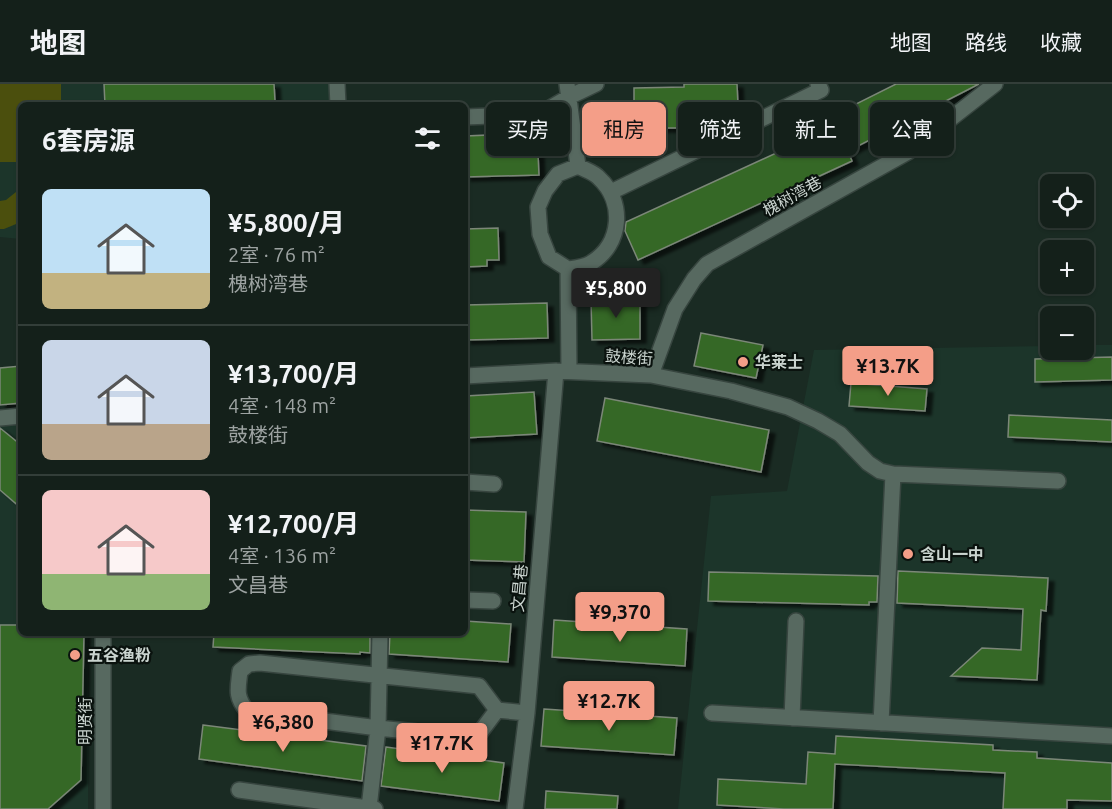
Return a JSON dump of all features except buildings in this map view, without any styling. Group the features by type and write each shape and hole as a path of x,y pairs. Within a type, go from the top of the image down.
{"street":[{"path":"337,84 338,102"},
{"path":"468,117 540,114 568,91 596,84"},
{"path":"611,192 821,90 818,84"},
{"name":"槐树湾巷","path":"651,375 675,309 694,279 707,264 908,152 995,84"},
{"path":"568,91 579,166"},
{"path":"579,166 598,176 611,192 617,209 615,231 606,252 590,265 568,269 549,256 540,234 538,207 545,191 558,174 579,166"},
{"name":"文昌巷","path":"515,809 563,370 568,269"},
{"name":"鼓楼街","path":"468,376 563,370 651,375 731,391 788,407 818,421 840,435 867,463 880,471 893,474"},
{"path":"0,418 18,416"},
{"path":"882,723 893,474 1059,481"},
{"path":"468,482 494,483"},
{"path":"468,600 493,601"},
{"path":"792,718 796,621"},
{"name":"明贤街","path":"103,636 103,809"},
{"path":"239,790 372,808 378,728 380,636"},
{"path":"497,710 476,738 247,711 239,702 237,692 240,671 249,664 260,663 479,686 497,710 526,713"},
{"path":"712,713 1112,736"}],"shaded area":[{"path":"0,84 330,84 330,102 18,102 18,239 0,237"},
{"path":"0,84 61,84 61,102 18,102 18,162 0,162"},
{"path":"18,190 18,223 0,229 0,201 6,200"},
{"name":"含山一中","path":"1094,345 1112,345 1112,809 678,809 711,496 787,491 814,350 1040,346 1040,360 1094,360"},
{"path":"18,422 18,636 88,636 88,809 0,809 0,424"}],"place":[{"name":"华莱士","path":"743,362"},
{"name":"含山一中","path":"908,554"},
{"name":"五谷渔粉","path":"75,655"}]}
